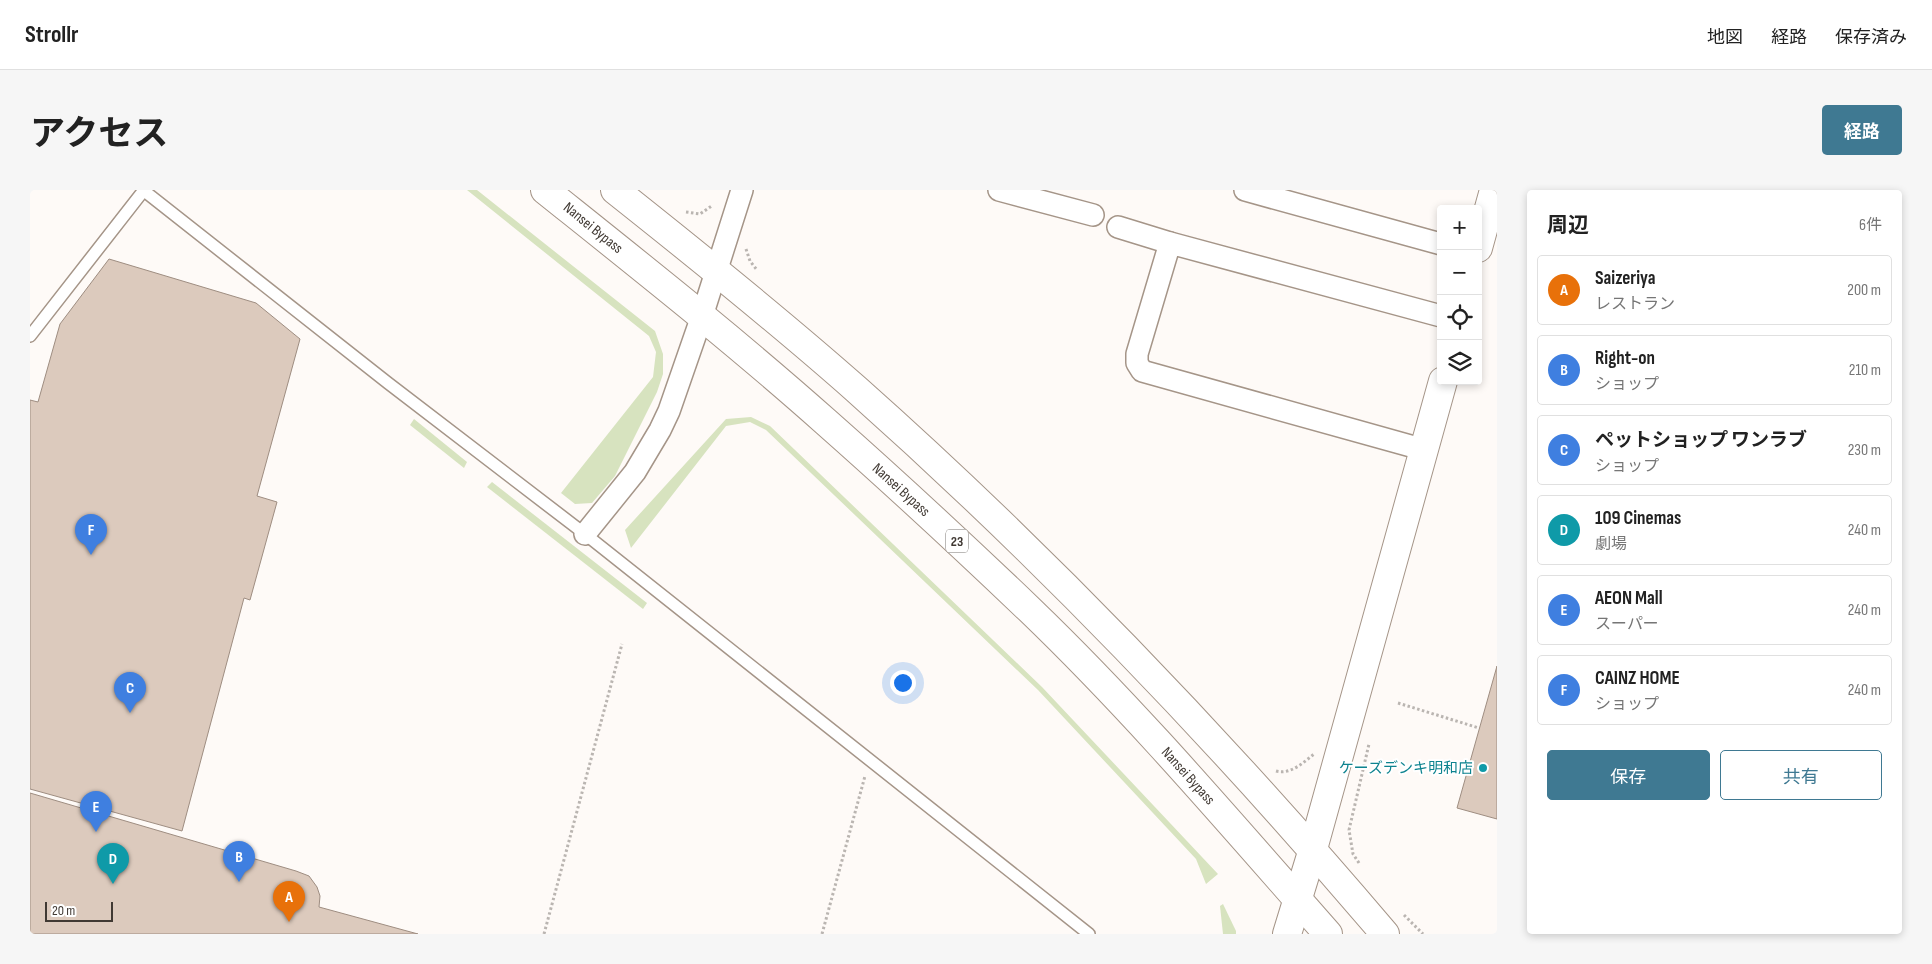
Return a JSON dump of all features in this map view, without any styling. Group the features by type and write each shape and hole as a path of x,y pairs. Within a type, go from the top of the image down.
{"main road":[{"name":"Nansei Bypass","path":"545,190 702,316 826,421 1031,611 1199,787 1328,934"},
{"path":"615,190 717,270 856,390 957,482 1041,563 1202,727 1313,849 1385,934"},
{"path":"1482,234 1494,190"},
{"path":"1287,934 1313,849 1442,385"}],"street":[{"path":"585,534 635,472 669,411 702,316 742,190"},
{"path":"999,190 1093,216"},
{"path":"1245,190 1437,243"},
{"path":"1118,227 1170,243 1437,315"},
{"path":"1170,243 1137,354 1137,363 1142,371 1425,450"}],"lane":[{"path":"30,336 144,190 388,383 585,534 1089,934"}],"path":[{"path":"684,212 700,214 714,204"},
{"path":"544,934 622,644"},
{"path":"1398,703 1479,728"},
{"path":"1347,724 1365,734 1370,747 1349,830 1353,854 1361,866"},
{"path":"822,934 870,761"},
{"path":"1399,910 1423,934"}],"green space":[{"path":"467,190 477,190 655,331 663,354 663,374 657,392 615,476 592,503 575,504 561,493 653,377 656,352 649,336"},
{"path":"751,417 770,426 1042,687 1218,874 1206,884 1196,859 1038,690 766,430 750,422 726,426 631,548 625,530 726,419"},
{"path":"414,419 467,462 464,468 410,425"},
{"path":"492,482 647,603 643,609 487,487"},
{"path":"1223,904 1236,934 1223,934 1220,906"}],"building":[{"path":"109,259 256,303 300,339 257,496 277,502 250,600 244,598 182,831 30,789 30,400 38,402 60,324"},
{"name":"ケーズデンキ明和店","path":"1497,666 1497,819 1457,808"},
{"path":"30,793 296,871 309,876 317,887 320,896 319,907 418,934 30,934"}],"place":[{"name":"CAINZ HOME","path":"91,555"},
{"name":"ペットショップ ワンラブ","path":"130,713"},
{"name":"ケーズデンキ明和店","path":"1483,768"},
{"name":"AEON Mall","path":"96,832"},
{"name":"Right-on","path":"239,882"},
{"name":"109 Cinemas","path":"113,884"},
{"name":"Saizeriya","path":"289,922"}]}
